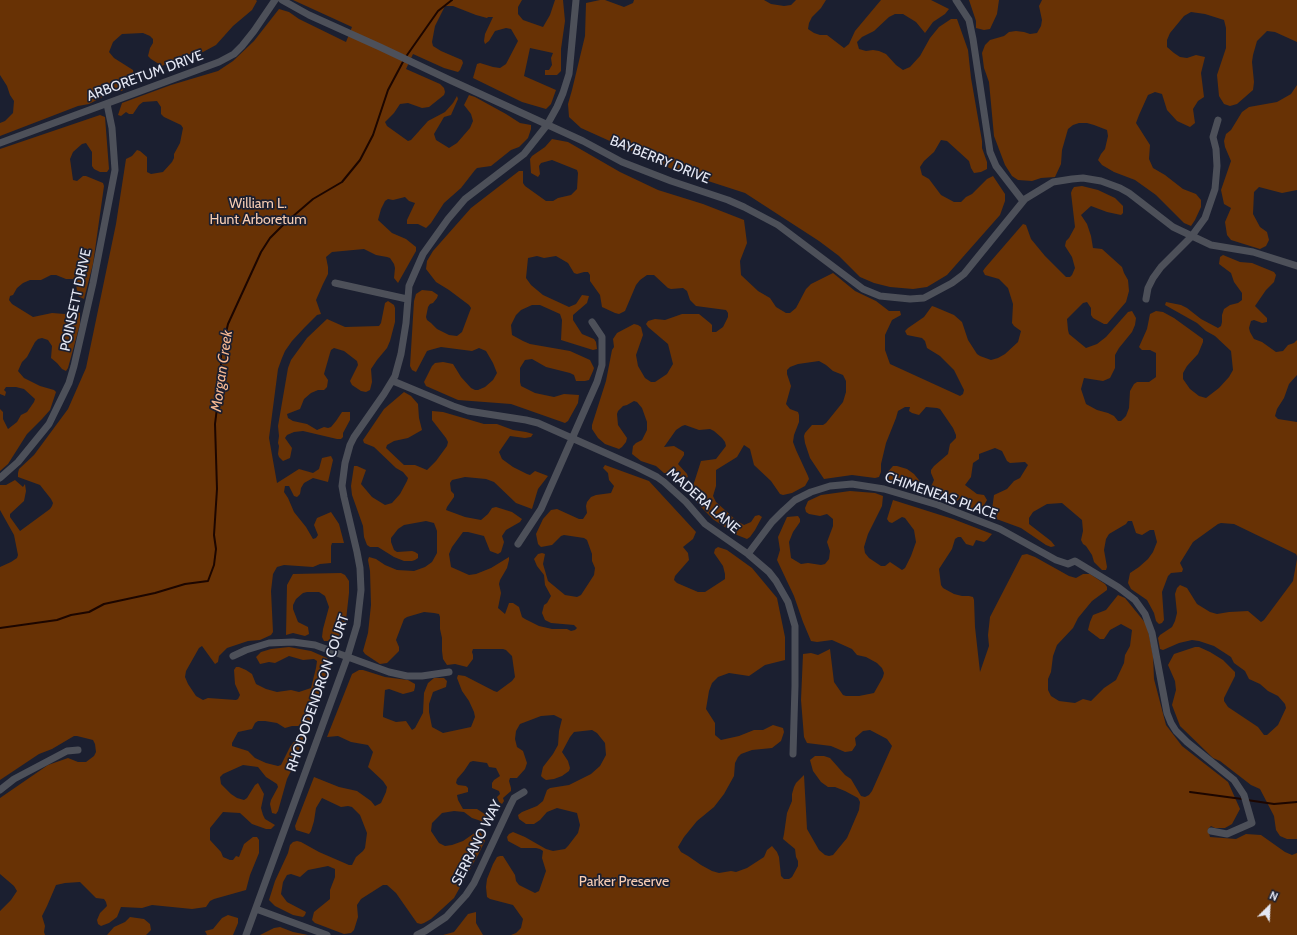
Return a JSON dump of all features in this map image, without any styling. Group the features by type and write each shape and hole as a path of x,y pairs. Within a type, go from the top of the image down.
{"street":[{"name":"ARBORETUM DRIVE","path":"0,143 220,62 234,54 242,46 275,0"},
{"name":"BAYBERRY DRIVE","path":"282,0 309,15 583,141 622,162 744,207 778,225 864,289 880,296 910,299 924,298 938,291 964,274 1023,201"},
{"name":"RHODODENDRON COURT","path":"246,935 357,625 361,590 357,552 344,497 342,478 345,463 354,437 396,376 406,323 409,286 423,254 465,199 524,154 547,125 560,100 569,74 576,0"},
{"path":"956,0 969,20 972,33 990,152 996,166 1023,201 1053,182 1083,178 1102,181 1129,193 1173,228 1191,237 1211,245 1253,252 1297,266"},
{"name":"POINSETT DRIVE","path":"0,478 18,462 50,424 69,383 74,366 93,283 115,170 112,128 107,104"},
{"path":"1146,299 1148,288 1161,267 1191,237 1205,218 1215,189 1217,166 1216,149 1213,137 1218,120"},
{"path":"335,283 407,299"},
{"path":"518,544 541,509 597,382 602,365 602,337 592,322"},
{"name":"MADERA LANE","path":"393,381 468,411 526,420 549,428 638,466 657,477 678,494 705,524 748,554 768,572 776,581 788,602 792,613 796,638 793,754"},
{"name":"CHIMENEAS PLACE","path":"748,554 772,522 795,500 811,492 830,486 852,484 884,489 938,505 1000,529 1056,560 1068,564 1075,561 1118,587 1135,600 1145,614 1152,632 1167,712 1176,731 1187,742 1234,780 1244,795 1252,823 1227,834 1211,831"},
{"path":"233,656 258,646 280,642 293,642 314,645 346,658 389,672 407,676 422,676 450,672"},
{"path":"0,790 14,779 67,751 78,750"},
{"name":"SERRANO WAY","path":"416,935 425,931 446,917 466,895 474,883 514,798 524,792"},
{"path":"256,909 327,935"}],"green space":[{"path":"0,0 257,1 252,10 233,26 216,45 203,52 185,55 162,66 148,56 153,43 153,39 150,36 143,33 122,34 113,42 109,52 114,58 133,70 134,77 122,91 114,91 89,104 78,106 0,136 0,123 5,121 13,113 14,101 0,75"},
{"name":"William L. Hunt Arboretum","path":"293,0 522,0 518,7 518,14 523,20 543,27 550,15 555,0 563,0 565,21 561,49 561,71 557,75 545,75 545,70 549,70 552,65 551,58 553,53 530,48 524,76 556,90 551,104 546,109 522,102 473,78 477,64 480,63 500,68 506,64 518,41 511,29 506,28 495,31 489,41 485,44 485,34 493,17 487,18 453,6 445,6 435,26 432,42 433,46 441,51 462,60 463,63 460,70 458,72 444,68 413,54 406,69 440,84 444,88 444,95 429,107 422,108 408,103 400,104 385,122 387,126 408,141 411,140 428,121 445,112 457,96 458,99 451,115 444,117 434,134 436,140 449,148 457,143 470,128 473,121 471,114 464,105 469,95 520,123 531,125 528,138 519,147 511,150 491,166 477,168 461,188 444,203 426,228 418,224 407,224 407,220 415,203 409,201 405,197 393,200 388,199 385,201 378,220 392,233 406,239 416,247 416,251 398,283 394,278 395,268 390,258 376,255 364,249 332,252 326,257 328,274 316,300 321,314 317,315 292,341 282,358 278,369 269,438 277,483 299,469 313,473 319,469 322,458 331,456 333,460 328,482 313,478 304,483 300,494 297,497 294,496 289,486 285,486 284,492 294,512 313,539 318,535 314,525 317,518 331,512 339,524 344,543 332,543 331,563 320,564 313,567 284,565 277,567 273,574 271,591 273,632 271,635 260,640 248,641 227,648 219,656 218,662 215,664 202,646 199,648 186,671 185,677 196,696 203,700 208,698 236,700 240,695 235,684 234,670 236,667 246,670 252,674 256,684 266,689 277,692 291,690 299,692 311,688 317,661 314,659 303,660 289,656 275,663 269,662 260,664 256,657 261,652 289,647 311,651 327,658 331,664 330,671 323,683 310,726 292,726 285,728 277,723 258,721 252,729 238,732 232,743 232,746 248,751 255,758 278,766 281,765 296,739 303,736 297,759 287,779 276,814 272,813 270,804 278,787 277,784 266,777 258,767 243,765 223,774 220,777 221,784 231,794 244,800 258,783 264,794 261,808 263,815 265,819 275,825 271,829 266,829 252,824 240,813 223,812 210,828 210,840 221,852 223,857 230,860 233,860 236,856 239,857 244,844 253,837 257,837 259,840 259,853 246,890 214,899 210,901 206,907 192,909 152,905 142,908 121,907 117,917 109,923 101,926 98,924 97,920 100,913 107,906 104,899 96,898 80,882 65,883 56,885 42,916 45,926 45,935 0,935 0,911 11,900 17,891 14,886 0,874 0,798 48,765 68,758 78,762 86,762 94,756 96,752 93,740 74,736 52,749 39,754 0,780 0,567 17,558 18,555 14,535 0,510 0,485 6,485 15,480 23,487 25,484 26,491 24,501 10,514 10,517 20,531 52,506 53,503 51,499 40,485 18,477 18,473 19,469 34,455 68,409 86,368 116,224 126,159 132,156 137,150 140,151 147,157 147,172 151,174 163,172 172,162 174,154 180,143 183,128 181,125 161,114 161,107 157,101 143,102 133,114 126,112 121,116 118,115 122,103 171,85 218,71 233,61 254,41 279,9 289,12 299,19 346,42 352,27"},
{"path":"605,0 624,7 633,3 634,0 764,0 771,4 784,6 791,5 796,0 826,0 821,8 812,17 808,29 820,35 827,35 844,48 849,44 855,31 881,0 931,0 949,9 945,14 933,22 925,33 916,22 903,14 895,14 889,17 874,31 862,37 857,42 859,49 866,51 879,51 886,54 903,70 910,67 920,56 930,38 939,27 951,19 957,19 968,50 982,148 987,162 987,169 974,173 969,161 947,141 941,140 934,152 920,167 922,175 929,179 941,195 954,202 961,202 972,194 987,179 993,176 1005,194 1005,201 1000,215 947,275 927,287 913,289 890,287 874,283 860,277 839,256 819,241 745,193 674,170 581,128 569,117 568,104 585,36 586,3"},
{"path":"969,0 999,0 997,14 990,29 984,30 976,28 976,21"},
{"path":"1042,0 1297,0 1297,42 1275,32 1267,31 1257,41 1253,55 1253,90 1237,104 1230,106 1224,104 1219,96 1217,75 1226,48 1226,28 1224,20 1205,14 1191,12 1184,16 1170,33 1167,40 1167,47 1174,53 1180,57 1187,58 1196,55 1205,57 1201,73 1204,97 1198,101 1193,109 1195,123 1190,127 1177,121 1167,110 1162,94 1155,92 1148,95 1136,123 1150,145 1149,159 1153,168 1183,189 1196,194 1201,200 1201,207 1191,226 1184,223 1156,195 1135,180 1114,172 1102,165 1098,160 1105,149 1108,136 1107,130 1087,123 1079,123 1068,129 1062,150 1061,164 1055,177 1041,178 1032,181 1018,180 1012,176 1005,165 994,136 989,82 984,68 982,53 985,45 990,40 1004,36 1009,32 1016,31 1030,34 1037,33 1041,26 1042,20 1039,6"},
{"path":"1297,85 1297,190 1282,193 1259,187 1254,192 1253,214 1260,227 1267,232 1269,240 1266,246 1260,249 1231,240 1227,235 1225,222 1231,208 1224,204 1221,190 1231,161 1225,147 1224,141 1226,134 1231,130 1242,112 1249,107 1277,102 1291,94"},
{"path":"100,115 105,117 109,169 107,172 100,172 94,169 92,166 92,152 86,143 82,144 73,152 70,159 73,180 77,181 83,176 86,176 103,183 104,186 93,264 84,299 78,296 75,279 66,279 56,275 51,275 41,280 30,280 23,283 17,288 13,295 10,296 9,300 12,304 33,317 52,313 65,314 72,311 77,311 80,313 80,324 66,371 51,358 52,346 48,340 42,338 35,342 27,357 22,362 18,371 24,378 56,392 50,410 27,434 8,464 0,471 0,409 3,412 3,419 8,429 17,422 21,415 27,412 35,399 24,389 16,387 6,387 4,390 6,392 5,396 0,394 0,149"},
{"path":"552,139 568,142 620,172 658,190 703,204 744,220 747,243 740,261 741,275 758,291 770,298 776,307 786,313 790,313 796,308 806,289 811,284 833,273 855,291 876,301 889,311 900,311 901,315 892,320 885,335 885,350 890,364 960,396 963,394 964,390 954,370 940,356 927,348 925,341 922,338 907,335 905,331 924,317 932,306 954,315 962,322 968,340 980,356 991,360 1005,354 1018,342 1021,331 1012,323 1013,304 1008,288 999,279 985,275 983,271 1023,224 1026,225 1031,239 1045,256 1066,277 1070,277 1075,268 1072,257 1065,246 1066,241 1075,227 1071,193 1074,187 1082,186 1098,190 1115,198 1123,206 1123,213 1121,215 1091,206 1081,215 1087,224 1093,248 1102,249 1122,267 1128,280 1129,291 1126,302 1107,324 1093,318 1091,315 1091,308 1087,302 1083,303 1067,319 1069,334 1086,348 1097,344 1106,337 1128,312 1132,311 1136,318 1132,332 1115,355 1115,368 1110,378 1103,381 1084,378 1081,389 1086,404 1114,416 1118,421 1121,421 1126,416 1129,408 1130,391 1134,384 1137,382 1149,382 1156,377 1156,353 1150,350 1142,350 1139,347 1147,329 1150,314 1156,311 1163,312 1203,339 1198,354 1183,373 1183,379 1190,389 1199,396 1206,398 1219,388 1233,370 1231,351 1215,336 1206,331 1197,323 1165,305 1166,302 1181,305 1187,308 1201,319 1218,328 1221,326 1224,309 1242,300 1242,293 1234,282 1231,273 1219,264 1220,257 1223,255 1240,262 1252,263 1274,272 1276,275 1274,282 1266,290 1255,306 1267,318 1267,322 1262,323 1254,320 1251,321 1249,328 1254,339 1262,342 1276,352 1283,351 1288,345 1297,340 1297,375 1289,384 1275,416 1278,419 1297,422 1297,556 1296,554 1234,524 1218,524 1193,542 1180,563 1183,569 1182,572 1171,573 1168,576 1162,592 1164,620 1159,624 1156,621 1154,613 1147,600 1131,589 1128,583 1130,573 1148,559 1153,552 1157,542 1154,530 1150,530 1142,535 1136,533 1132,521 1128,521 1126,524 1109,534 1106,539 1104,550 1107,567 1106,570 1102,570 1094,562 1092,555 1081,540 1083,531 1082,520 1062,503 1047,504 1033,512 1029,518 1029,524 1051,541 1055,546 1051,547 1021,528 991,517 994,495 1007,489 1014,481 1020,478 1028,465 1025,462 1010,463 1007,461 1002,451 995,448 979,454 979,459 973,463 971,477 965,485 977,494 984,495 987,500 980,512 970,508 968,505 969,501 961,497 956,502 948,501 923,492 910,482 885,481 886,474 893,466 897,466 907,469 914,474 927,490 930,489 934,480 931,470 948,454 950,444 956,438 953,428 940,409 926,407 919,415 909,411 910,407 905,407 898,411 886,443 879,477 875,478 852,475 824,479 810,458 804,436 812,425 823,425 826,423 843,402 846,392 846,381 843,375 833,371 819,361 798,364 787,370 791,386 786,404 790,409 798,412 799,415 799,422 793,442 809,479 805,486 792,493 783,495 780,494 771,481 754,465 750,449 744,445 737,457 716,470 716,486 713,496 716,502 737,521 744,525 751,522 755,516 759,515 762,517 750,537 747,539 737,535 714,520 700,506 694,497 693,486 701,461 716,459 726,446 722,438 714,431 710,429 699,430 685,425 676,430 664,447 674,446 684,452 684,455 678,464 688,477 683,479 671,473 664,473 656,466 641,461 632,454 633,446 642,440 647,430 647,422 642,408 637,402 634,401 623,406 618,411 618,425 627,438 626,442 619,449 605,444 598,438 592,429 614,347 613,339 617,333 634,324 641,327 643,335 636,355 638,366 645,378 651,382 655,382 667,374 673,364 668,344 648,327 646,324 648,321 655,319 665,320 682,314 699,314 712,325 712,332 716,332 723,327 728,317 726,310 696,306 690,300 687,291 683,288 668,288 654,275 647,275 640,280 636,285 625,311 619,314 602,307 600,295 590,281 590,275 588,272 577,274 574,273 568,263 556,256 544,258 537,256 528,258 526,278 531,285 543,295 569,307 576,304 582,295 589,296 587,303 573,315 573,320 582,334 594,339 597,349 593,350 561,340 562,320 560,314 540,305 532,305 521,310 516,315 511,325 512,335 523,341 530,344 570,351 590,360 594,368 589,380 585,381 576,381 574,375 570,373 546,367 532,359 525,360 520,368 521,386 535,393 554,397 564,394 579,395 578,403 568,421 565,423 511,404 458,400 426,386 424,382 435,363 443,362 453,364 461,377 471,388 475,390 485,387 493,380 497,373 486,351 479,348 472,351 441,347 430,350 427,351 416,372 412,370 410,366 414,301 416,294 422,290 432,291 438,295 433,303 428,307 426,317 427,320 437,329 449,335 457,336 462,332 471,308 449,290 436,282 426,269 427,261 433,251 471,208 519,171 523,171 523,183 525,186 546,201 553,201 558,198 571,195 577,189 577,170 552,160 541,163 539,166 540,174 538,177 531,173 530,159 545,147"},
{"path":"388,301 394,305 395,308 395,322 387,348 371,369 372,382 370,390 366,392 361,391 352,385 350,381 358,365 357,361 344,351 334,348 331,350 324,374 328,380 327,387 324,390 318,390 311,393 304,399 300,409 287,414 288,418 293,421 307,424 317,430 324,427 331,427 342,412 350,412 350,420 343,433 343,437 341,439 337,439 303,431 294,432 287,435 285,438 292,448 290,458 283,461 278,454 278,426 288,368 291,360 307,338 327,319 345,327 379,326 385,303"},
{"name":"Parker Preserve","path":"404,392 411,396 418,404 422,430 408,438 394,441 387,445 386,448 404,465 415,465 427,470 447,446 448,442 446,438 432,420 432,411 443,412 484,424 497,424 513,430 533,434 531,437 525,438 510,436 499,452 502,459 513,467 527,474 530,475 535,471 548,476 538,489 532,509 516,503 494,482 486,479 465,477 452,480 450,483 451,491 454,494 454,497 446,510 465,517 481,520 492,508 496,507 512,512 522,519 520,522 506,530 502,536 504,542 501,552 498,554 490,551 484,536 463,532 452,547 449,554 451,567 469,575 491,568 509,557 507,568 499,584 501,593 498,608 505,614 509,603 513,603 519,607 522,617 539,626 552,629 567,629 571,631 577,628 574,625 551,623 545,620 542,613 544,605 551,596 545,585 544,575 534,559 538,554 545,554 543,564 548,581 565,595 577,597 581,595 594,575 595,568 587,540 584,538 564,535 552,545 541,547 538,544 536,534 543,519 551,510 557,509 579,519 583,519 587,513 587,502 591,497 611,493 614,486 609,480 608,473 603,468 605,465 649,481 696,532 693,539 683,547 688,553 689,560 675,576 674,580 677,583 698,592 705,592 725,579 723,566 714,553 715,549 718,547 727,550 752,568 777,598 785,637 785,660 765,665 749,676 729,673 718,677 712,683 709,691 706,709 715,723 715,735 721,740 739,736 754,730 763,730 773,725 783,728 784,732 781,741 772,748 752,750 741,754 738,757 735,763 734,776 724,794 714,807 697,821 684,837 678,847 681,852 701,865 719,873 731,871 736,872 747,868 764,857 767,850 772,846 779,857 781,876 784,879 789,879 792,877 798,866 798,861 795,849 783,839 787,813 792,801 794,787 804,775 807,829 819,850 825,855 833,855 847,838 859,810 860,802 858,798 845,791 835,787 828,787 821,782 813,771 810,760 815,756 830,758 845,775 851,779 861,796 865,797 872,791 892,746 887,739 870,730 863,731 855,738 856,745 852,751 845,752 831,746 807,743 804,737 801,700 803,654 811,653 818,655 830,649 834,682 843,695 846,696 859,696 874,693 883,677 884,673 882,668 877,663 866,657 857,655 852,649 832,640 817,642 811,641 794,596 777,560 780,550 778,537 787,517 798,516 800,522 793,532 789,542 791,558 801,564 808,563 821,565 825,564 829,559 830,551 827,542 833,526 833,519 827,514 820,516 806,512 805,508 808,501 821,495 850,491 875,493 883,496 882,506 868,534 864,547 865,553 869,558 881,566 885,566 890,562 902,570 905,568 916,542 914,530 905,518 902,517 892,523 887,519 893,500 953,519 992,534 984,542 976,540 973,546 966,544 961,537 958,537 955,539 952,549 939,569 941,585 943,588 954,594 973,597 980,672 989,646 988,635 990,617 1022,555 1027,554 1035,557 1069,576 1076,578 1083,574 1090,574 1107,587 1107,590 1092,601 1078,618 1073,628 1057,645 1048,679 1048,690 1051,696 1059,701 1075,703 1083,699 1091,701 1104,688 1116,680 1130,646 1132,630 1121,624 1110,630 1104,639 1100,639 1088,630 1093,615 1106,610 1118,595 1125,598 1147,625 1153,655 1154,679 1166,725 1182,746 1228,782 1240,809 1232,824 1225,828 1215,828 1211,826 1208,829 1210,837 1236,839 1246,834 1261,835 1285,852 1292,855 1297,853 1297,935 511,935 516,933 521,928 523,919 513,905 487,897 487,879 493,864 497,857 503,856 515,875 516,881 519,885 535,893 539,891 546,871 542,858 543,851 536,848 521,848 508,841 507,837 513,832 553,851 565,849 578,833 580,825 577,813 557,808 547,812 534,824 526,824 519,819 518,815 537,806 543,801 547,790 550,788 569,785 591,774 600,766 606,755 605,743 597,733 592,730 574,732 562,752 568,761 570,768 569,771 554,779 546,780 543,778 541,776 543,767 558,745 562,719 554,715 541,716 520,724 516,731 515,739 517,747 523,751 527,763 525,769 517,778 510,778 509,781 511,791 503,798 504,801 502,804 499,802 497,797 500,794 499,791 492,788 492,783 494,780 500,776 496,768 489,767 487,763 470,762 457,779 456,783 458,785 466,786 468,788 468,792 457,795 463,809 477,809 491,818 491,821 488,823 484,822 472,818 464,812 454,811 442,813 432,823 431,831 439,843 445,846 463,841 476,832 480,832 485,841 454,898 431,919 421,924 417,923 396,893 387,885 383,885 361,899 357,905 358,917 354,930 351,933 344,934 315,923 312,920 314,912 330,899 330,890 335,877 335,869 328,866 308,870 300,877 291,874 287,875 283,882 281,894 287,902 306,912 303,917 293,915 275,906 269,900 275,881 288,853 290,845 293,842 301,842 319,852 349,865 352,865 356,857 365,848 367,833 360,815 352,807 341,807 322,798 316,808 314,821 309,834 296,830 295,826 314,777 339,787 357,791 371,801 375,806 381,803 386,792 387,787 383,781 368,767 373,752 368,745 351,742 338,736 327,737 352,674 359,670 363,670 385,677 408,680 415,684 414,691 403,694 389,689 385,690 383,714 383,717 396,722 406,721 412,730 415,728 423,713 424,693 428,683 434,678 444,678 447,681 446,687 433,692 429,704 432,727 443,733 471,727 475,717 469,701 462,691 457,678 458,675 465,676 497,692 515,677 512,656 503,649 473,649 473,659 467,667 455,664 447,665 443,659 440,617 439,614 434,613 424,612 404,619 396,640 399,651 387,663 380,664 363,651 368,633 371,605 369,557 397,570 414,571 425,567 432,562 437,553 437,531 434,523 426,521 404,525 398,529 391,538 394,550 397,552 415,552 418,554 418,558 415,560 404,561 394,557 378,547 370,547 367,545 364,537 363,526 352,495 351,486 354,466 366,470 361,484 372,497 385,505 392,503 400,494 407,481 408,478 403,472 396,468 374,447 364,443 363,440 384,409"},
{"path":"1297,559 1297,839 1287,839 1280,836 1276,830 1274,816 1260,789 1251,785 1220,761 1213,758 1180,726 1172,705 1176,690 1175,681 1168,665 1174,654 1195,647 1199,647 1210,652 1223,660 1235,672 1235,676 1224,698 1224,701 1228,707 1258,727 1264,735 1267,735 1278,725 1286,708 1285,704 1278,696 1268,691 1260,684 1249,679 1245,671 1234,663 1231,657 1214,646 1192,640 1179,643 1163,650 1160,649 1158,638 1172,627 1175,621 1177,613 1175,594 1180,585 1187,588 1197,604 1210,612 1217,614 1248,611 1261,622 1293,581"},
{"path":"341,573 345,575 349,581 349,593 346,620 341,637 335,641 324,641 322,637 329,607 325,596 319,592 303,593 296,599 293,605 298,622 308,627 309,634 305,636 293,633 286,635 287,585 293,574"},
{"path":"476,912 476,923 483,935 443,935 454,932 468,914"},
{"path":"228,915 238,918 238,923 233,935 207,935 205,931 213,929 222,918"},
{"path":"130,917 144,919 150,924 151,930 146,935 107,935 114,927 125,922"},
{"path":"280,927 293,932 308,935 260,935 274,928"}],"waterway":[{"name":"Morgan Creek","path":"0,628 57,620 71,615 89,612 104,604 155,593 185,584 208,581 214,565 216,549 214,535 217,489 215,424 221,376 221,354 228,324 261,252 270,238 313,199 342,182 360,160 373,135 388,90 405,58 438,11 452,0"},
{"path":"1190,792 1242,799"},
{"path":"1247,800 1274,804 1297,802"}]}
